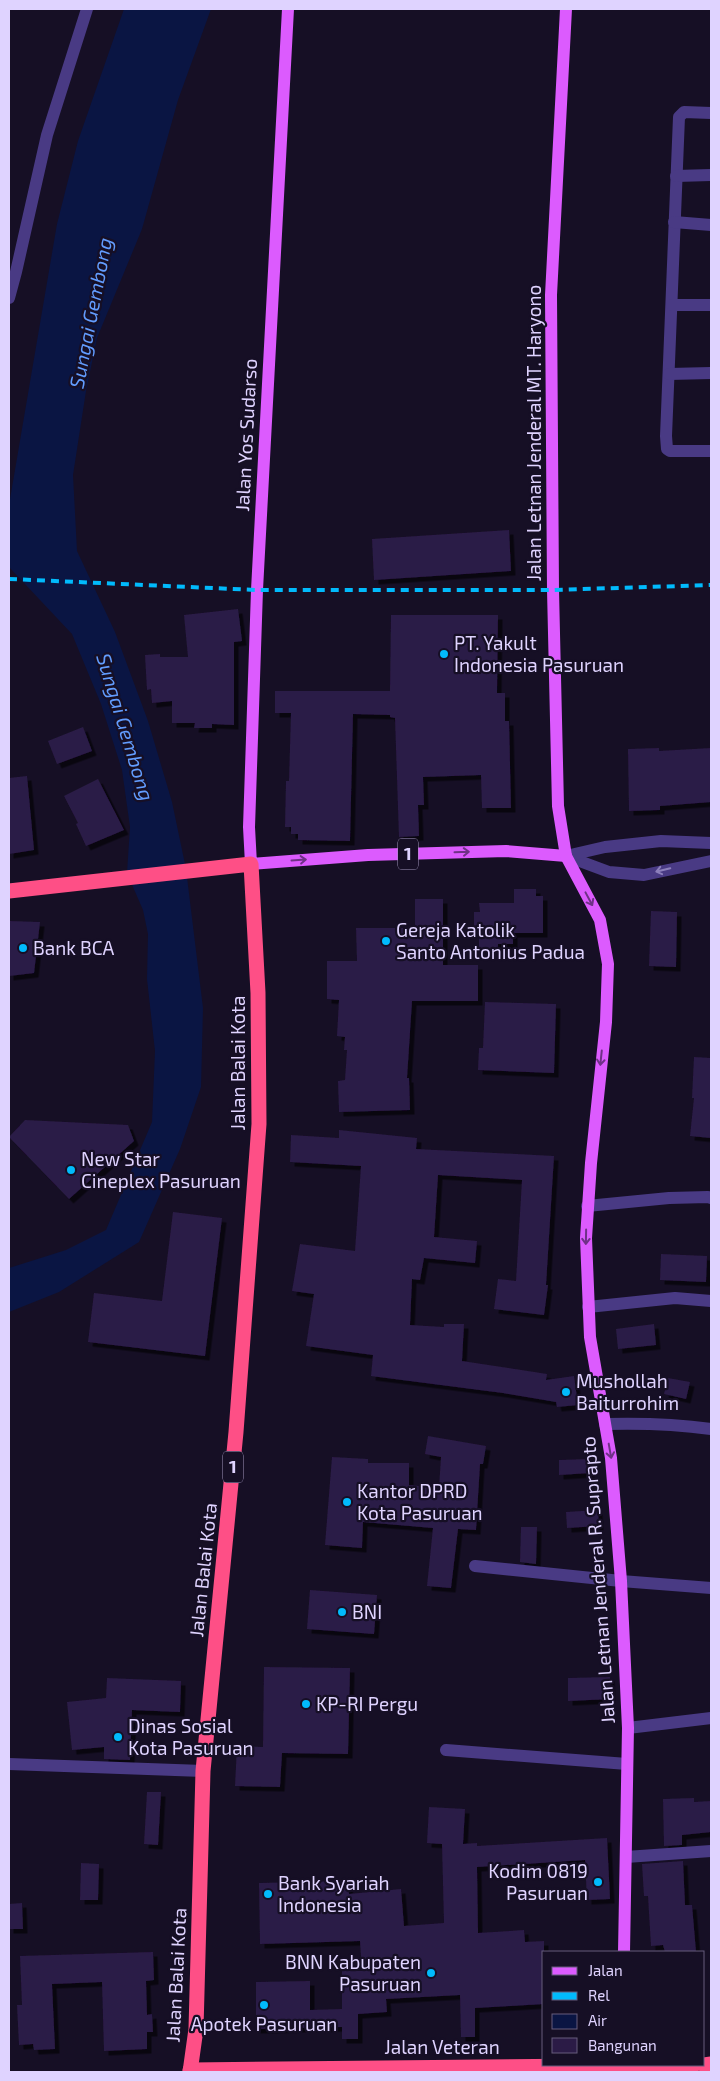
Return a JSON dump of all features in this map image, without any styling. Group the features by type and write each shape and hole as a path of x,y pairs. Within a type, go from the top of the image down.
{"highway":[{"name":"1","path":"9,892 251,864"},
{"name":"Jalan Balai Kota","path":"186,2072 196,2029 203,1771 236,1432 258,1124 258,993 251,864"},
{"name":"Jalan Veteran","path":"186,2072 639,2066"}],"main road":[{"name":"Jalan Yos Sudarso","path":"251,864 249,827 257,590 288,9"},
{"name":"Jalan Letnan Jenderal MT. Haryono","path":"566,9 551,295 553,600 558,806 566,856"},
{"name":"1","path":"251,864 368,856 506,851 566,856"},
{"name":"Jalan Letnan Jenderal R. Suprapto","path":"566,856 600,920 608,964 606,1022 587,1206 588,1307 591,1346 612,1458 620,1581 628,1728 624,1951"}],"street":[{"path":"9,298 47,135 87,9"},
{"path":"711,112 684,112 678,117 666,436 667,449 711,451"},
{"path":"676,176 711,175"},
{"path":"674,222 711,225"},
{"path":"672,305 711,305"},
{"path":"669,374 711,373"},
{"path":"566,856 605,847 661,841 711,843"},
{"path":"566,856 609,872 644,875 711,861"},
{"path":"587,1206 669,1198 711,1198"},
{"path":"588,1307 675,1298 711,1301"},
{"path":"605,1424 643,1422 679,1424 711,1429"},
{"path":"475,1566 711,1588"},
{"path":"628,1728 711,1718"},
{"path":"446,1750 627,1764"},
{"path":"9,1764 203,1771"},
{"path":"626,1857 711,1850"}],"water":[{"name":"Sungai Gembong","path":"124,9 211,9 178,100 142,229 97,338 86,391 73,475 77,551 115,632 148,721 172,802 186,869 203,1008 201,1087 180,1149 139,1242 59,1292 9,1312 9,1268 66,1250 106,1230 152,1122 155,1051 147,979 148,934 143,910 127,873 130,827 122,770 101,704 72,634 9,567 9,505 57,224 78,141"}],"building":[{"path":"509,530 511,571 374,580 372,539"},
{"path":"238,609 242,641 234,642 234,725 212,724 212,728 194,728 195,723 172,723 172,701 152,703 151,689 147,690 145,655 160,654 160,657 188,657 184,615"},
{"path":"391,615 498,615 497,693 505,693 505,721 509,721 511,808 482,808 481,775 423,777 424,805 418,805 419,836 399,837 395,718 390,717 390,715 353,714 350,841 298,840 298,834 291,834 291,827 285,827 286,781 289,781 291,713 275,713 275,691 390,691"},
{"path":"83,727 92,751 57,764 48,741"},
{"path":"659,748 659,751 711,748 711,802 660,806 660,810 629,811 628,749"},
{"path":"27,776 34,850 9,854 9,778"},
{"path":"98,779 124,830 86,846 76,824 78,823 64,796"},
{"path":"514,889 536,889 536,896 543,896 543,933 513,933 513,944 498,944 498,949 479,949 479,933 474,933 474,912 480,912 479,903 514,903"},
{"path":"415,899 443,899 443,965 478,965 478,1001 412,1001 407,1078 409,1078 410,1110 339,1112 338,1081 345,1080 347,1050 344,1050 345,1037 337,1036 339,1000 327,999 327,961 357,961 356,928 415,928"},
{"path":"651,911 677,912 676,967 649,966"},
{"name":"Bank BCA","path":"9,921 40,922 34,973 9,976"},
{"path":"485,1002 556,1004 554,1073 478,1070 479,1048 483,1048"},
{"path":"694,1057 711,1058 711,1138 690,1136 694,1098 692,1098"},
{"name":"New Star Cineplex Pasuruan","path":"25,1120 128,1125 134,1141 69,1199 9,1137"},
{"path":"339,1130 417,1138 416,1149 554,1156 546,1285 548,1285 544,1315 494,1309 498,1279 516,1281 522,1180 438,1175 434,1237 477,1241 475,1263 424,1258 420,1280 412,1279 410,1325 444,1327 444,1324 464,1324 462,1361 547,1374 546,1380 574,1376 578,1405 557,1407 556,1402 503,1393 371,1376 373,1355 306,1346 314,1294 292,1291 300,1244 355,1251 361,1166 290,1162 291,1135 339,1138"},
{"path":"173,1212 222,1218 205,1356 88,1342 94,1293 162,1301"},
{"path":"661,1254 707,1256 706,1282 660,1280"},
{"path":"654,1324 656,1345 618,1349 616,1329"},
{"path":"668,1378 690,1382 686,1399 664,1394"},
{"path":"428,1436 486,1446 483,1464 480,1464 476,1530 458,1529 451,1588 427,1586 433,1528 363,1522 362,1548 325,1545 332,1457 368,1459 368,1463 409,1463 409,1485 439,1488 441,1457 425,1454"},
{"path":"589,1459 590,1473 559,1475 559,1460"},
{"path":"598,1510 599,1526 567,1528 566,1512"},
{"path":"521,1527 537,1527 536,1564 520,1562"},
{"name":"BNI","path":"310,1590 377,1595 374,1634 307,1629"},
{"name":"KP-RI Pergu","path":"264,1667 350,1668 348,1754 282,1753 280,1787 235,1786 237,1746 263,1747"},
{"path":"610,1677 611,1699 568,1701 568,1678"},
{"name":"Dinas Sosial Kota Pasuruan","path":"107,1678 181,1681 180,1712 132,1710 130,1760 104,1759 104,1747 72,1750 67,1702 106,1698"},
{"path":"147,1792 161,1792 158,1845 144,1844"},
{"path":"694,1798 694,1802 711,1801 711,1832 682,1835 682,1845 664,1846 663,1799"},
{"path":"429,1807 465,1809 463,1844 477,1843 477,1846 607,1838 610,1899 587,1900 585,1860 477,1867 478,1933 524,1930 525,1942 544,1941 544,1951 542,1951 542,2004 475,2008 475,2037 461,2037 460,1995 386,1999 387,2012 358,2014 358,2039 342,2039 342,2027 256,2029 256,1982 310,1981 310,2010 342,2009 342,1971 362,1971 360,1941 260,1944 259,1883 348,1881 349,1894 401,1889 404,1926 444,1923 442,1844 427,1843"},
{"path":"683,1861 685,1905 692,1905 696,1951 665,1951 663,1945 651,1946 648,1896 644,1896 642,1864"},
{"path":"81,1863 99,1864 98,1900 80,1900"},
{"path":"22,1903 23,1929 9,1929 9,1904"},
{"path":"153,1952 154,1980 146,1981 147,2015 152,2014 153,2032 147,2032 147,2049 104,2051 102,1982 52,1984 55,2049 34,2050 33,2044 19,2045 17,2005 22,2005 20,1956"}],"railway":[{"path":"9,579 257,590 553,590 711,585"}],"place":[{"name":"PT. Yakult Indonesia Pasuruan","path":"444,654"},
{"name":"Gereja Katolik Santo Antonius Padua","path":"386,941"},
{"name":"Bank BCA","path":"23,948"},
{"name":"New Star Cineplex Pasuruan","path":"71,1170"},
{"name":"Mushollah Baiturrohim","path":"566,1392"},
{"name":"Kantor DPRD Kota Pasuruan","path":"347,1502"},
{"name":"BNI","path":"342,1612"},
{"name":"KP-RI Pergu","path":"306,1704"},
{"name":"Dinas Sosial Kota Pasuruan","path":"118,1737"},
{"name":"Kodim 0819 Pasuruan","path":"598,1882"},
{"name":"Bank Syariah Indonesia","path":"268,1894"},
{"name":"BNN Kabupaten Pasuruan","path":"431,1973"},
{"name":"Apotek Pasuruan","path":"264,2005"}]}
